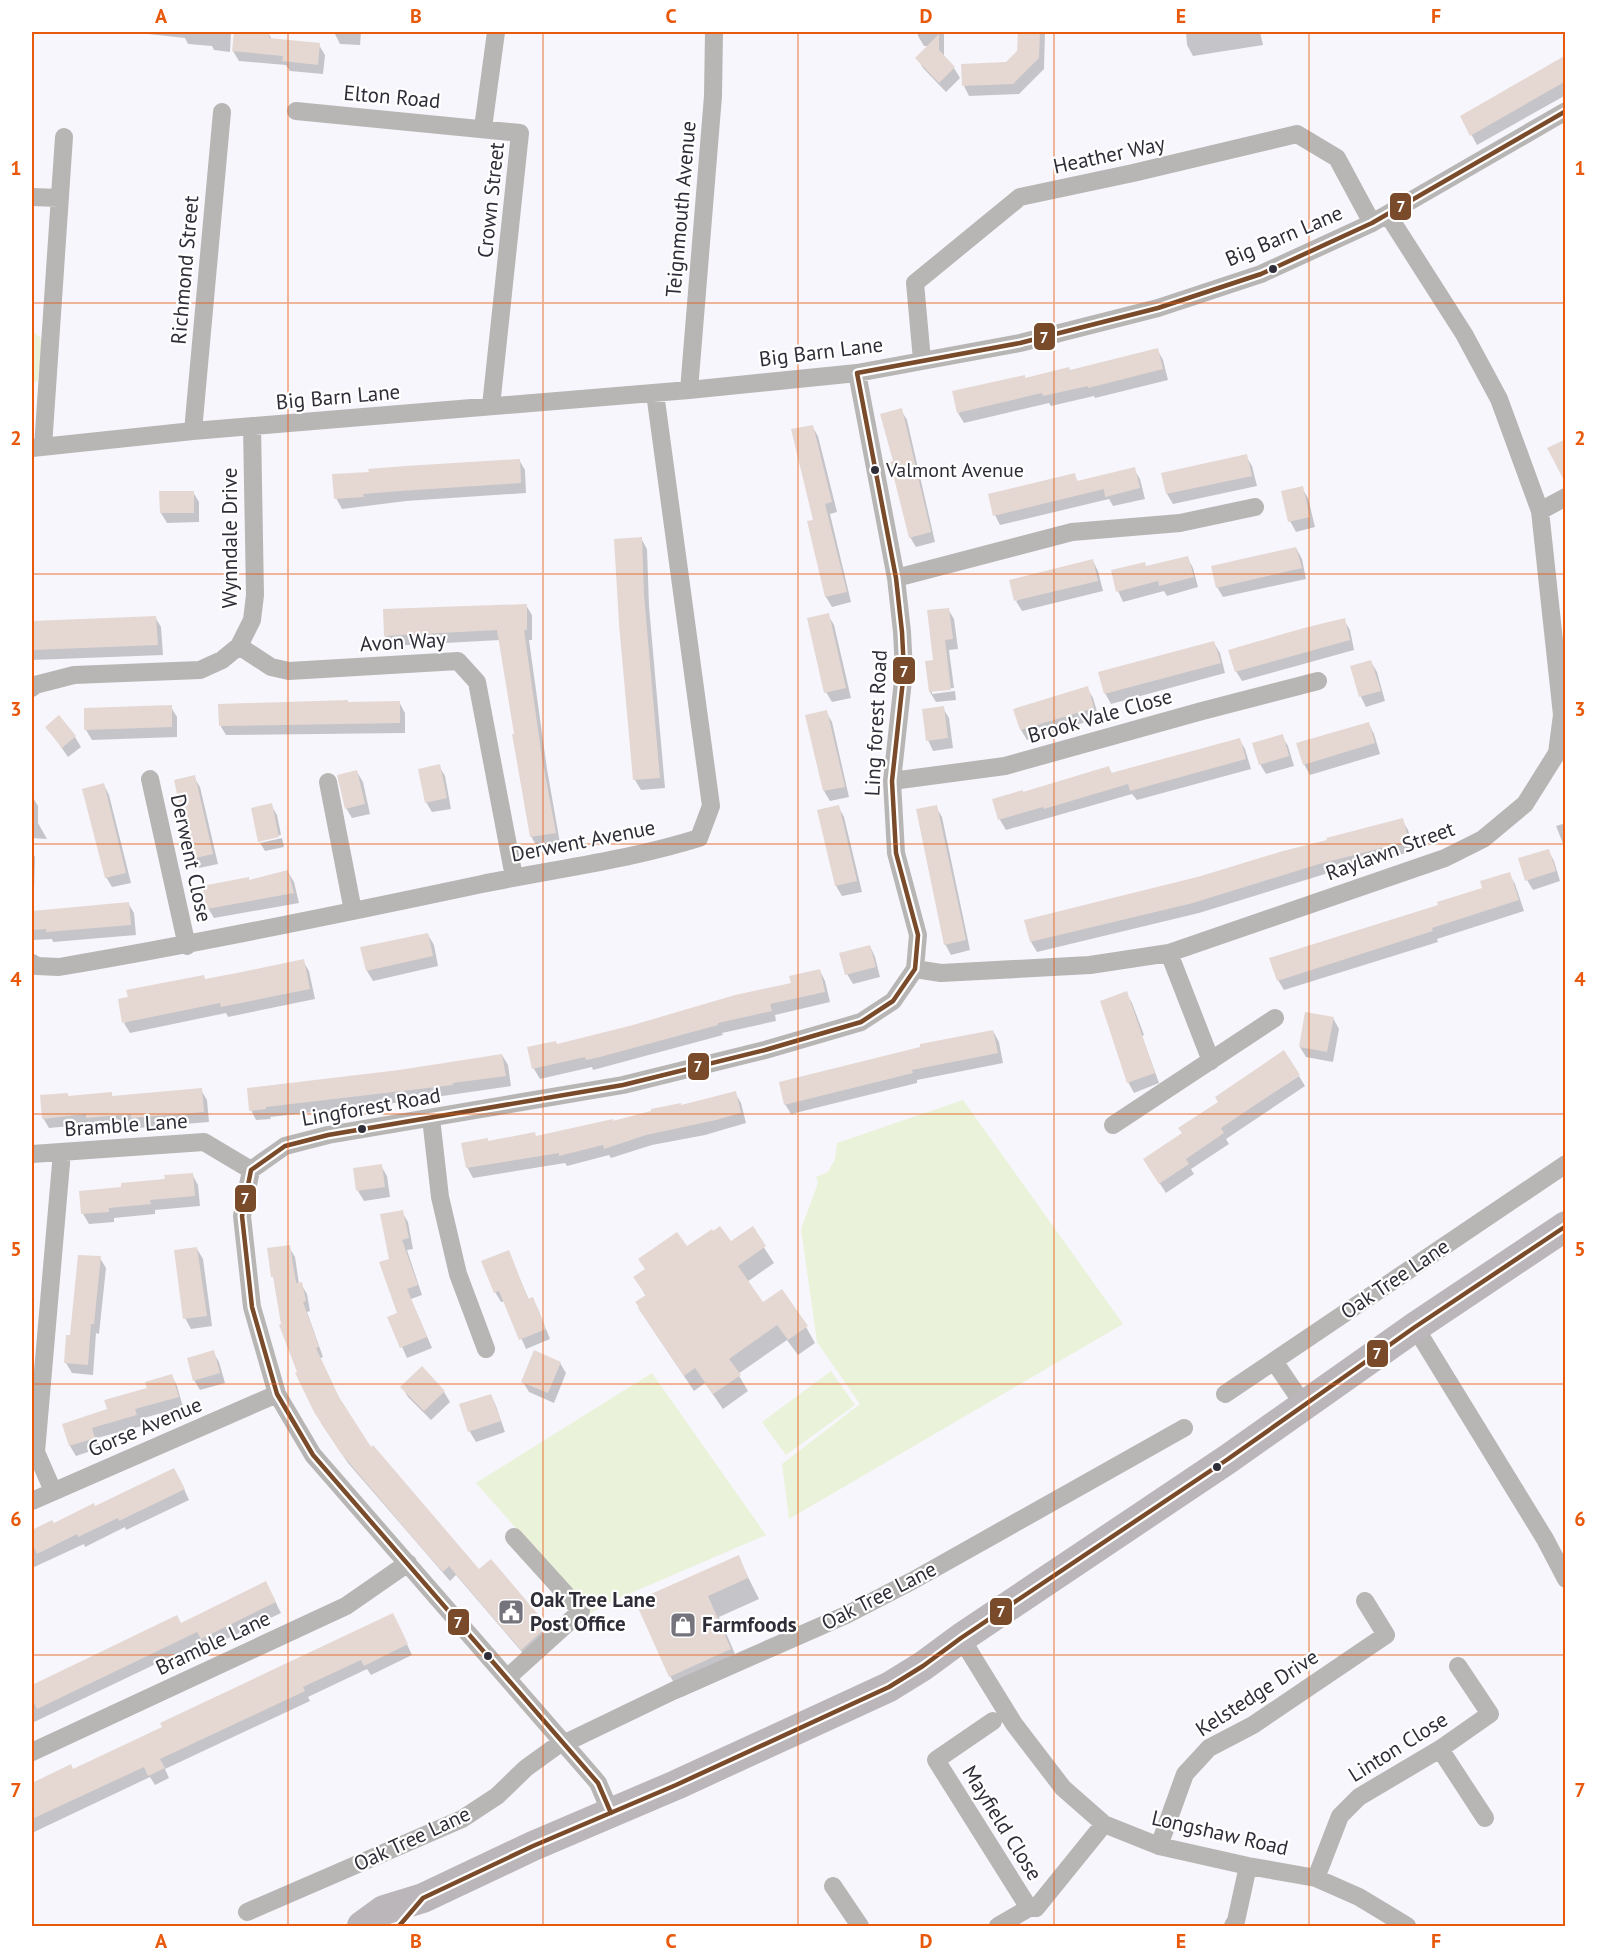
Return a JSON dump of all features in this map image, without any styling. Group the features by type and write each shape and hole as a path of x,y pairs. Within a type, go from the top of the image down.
{"main road":[{"path":"362,1926 384,1910 423,1898 533,1846 889,1687 1218,1466 1414,1327 1566,1226"},
{"path":"399,1926 423,1898"}],"street":[{"name":"Crown Street","path":"491,406 520,133 483,128 496,32"},
{"name":"Teignmouth Avenue","path":"688,390 712,96 714,32"},
{"name":"Elton Road","path":"297,111 483,128"},
{"name":"Big Barn Lane","path":"37,448 193,431 655,393 857,373 1020,343 1158,308 1261,274 1372,224 1566,111"},
{"name":"Richmond Street","path":"193,431 222,112"},
{"name":"Heather Way","path":"922,360 915,283 1020,197 1156,168 1297,134 1337,158 1372,224"},
{"path":"37,448 64,138"},
{"path":"32,197 59,198"},
{"name":"Raylawn Street","path":"915,969 941,973 1079,965 1169,953 1445,858 1483,839 1525,804 1547,770 1557,753 1564,715 1540,511 1499,399 1464,334 1388,215"},
{"name":"Ling forest Road","path":"857,373 896,578 902,632 904,670 892,781 896,853 918,935 915,969"},
{"name":"Derwent Avenue","path":"32,963 38,966 59,967 187,946 514,877 667,848 699,838 711,806 655,393"},
{"name":"Wynndale Drive","path":"32,688 35,685 74,675 200,670 222,660 239,646 252,620 255,595 252,426"},
{"path":"1540,511 1566,497"},
{"path":"896,578 1072,532 1180,523 1255,507"},
{"name":"Avon Way","path":"239,646 271,667 289,671 458,662 477,682 514,877"},
{"name":"Brook Vale Close","path":"892,781 1005,766 1317,681"},
{"name":"Derwent Close","path":"150,779 187,946"},
{"path":"328,782 353,911"},
{"path":"1169,953 1210,1061"},
{"name":"Lingforest Road","path":"251,1170 285,1146 328,1136 623,1085 765,1050 861,1022 893,1000 915,969"},
{"path":"1113,1125 1275,1018"},
{"path":"431,1118 440,1197 458,1274 486,1349"},
{"name":"Bramble Lane","path":"32,1154 204,1142 251,1170"},
{"path":"53,1491 36,1452 62,1152"},
{"name":"Oak Tree Lane","path":"1225,1394 1566,1164"},
{"path":"251,1170 242,1216 252,1307 277,1394 314,1455 598,1783 611,1813"},
{"path":"1414,1327 1545,1539 1566,1579"},
{"path":"1274,1361 1303,1404"},
{"name":"Gorse Avenue","path":"32,1501 277,1394"},
{"name":"Oak Tree Lane","path":"247,1912 462,1819 497,1796 526,1768 563,1743 683,1686 846,1615 912,1581 1184,1428"},
{"path":"507,1678 581,1611 514,1537"},
{"name":"Bramble Lane","path":"32,1752 346,1606 408,1563"},
{"name":"Kelstedge Drive","path":"1160,1846 1185,1774 1209,1748 1253,1725 1386,1635 1365,1600"},
{"name":"Longshaw Road","path":"961,1638 1014,1724 1063,1788 1104,1824 1160,1846 1248,1866 1316,1878 1359,1897 1407,1926"},
{"name":"Linton Close","path":"1316,1878 1340,1816 1359,1797 1440,1749 1490,1714 1458,1666"},
{"name":"Mayfield Close","path":"993,1721 936,1760 1029,1908"},
{"path":"1440,1749 1485,1818"},
{"path":"998,1926 1029,1908 1036,1908 1104,1824"},
{"path":"1233,1926 1248,1866"},
{"path":"833,1886 860,1926"}],"green space":[{"path":"32,331 41,338 42,351 38,380 33,384"},
{"path":"963,1100 1123,1324 789,1519 782,1464 860,1404 817,1342 801,1229 818,1183 816,1177 828,1172 835,1159 837,1143"},
{"path":"831,1371 855,1405 786,1455 762,1422"},
{"path":"652,1373 766,1535 617,1599 591,1613 476,1483"}],"building":[{"path":"234,32 270,33 269,38 320,43 318,65 282,61 283,56 232,51"},
{"path":"1018,32 1040,32 1039,58 1013,84 962,86 961,64 1006,62 1017,51"},
{"path":"939,34 939,50 955,67 939,83 915,58"},
{"path":"1566,55 1566,81 1470,136 1460,116"},
{"path":"1158,348 1163,369 1088,388 1088,386 1043,396 1042,393 957,413 952,391 1025,375 1025,378 1069,367 1070,370"},
{"path":"902,408 931,532 909,538 890,462 893,461 880,414"},
{"path":"813,425 832,502 825,504 847,592 825,597 807,521 813,520 791,429"},
{"path":"1566,439 1566,484 1547,448"},
{"path":"1247,454 1252,476 1166,494 1161,473"},
{"path":"520,459 521,483 363,494 364,497 334,499 332,474 369,472 368,469 405,466"},
{"path":"1135,467 1140,488 1105,497 1104,489 993,516 988,494 1075,473 1077,481"},
{"path":"1303,486 1310,517 1288,522 1281,491"},
{"path":"159,491 194,491 194,513 160,513"},
{"path":"642,537 644,595 660,778 633,780 614,539"},
{"path":"1296,547 1302,568 1216,588 1211,566"},
{"path":"1188,556 1194,577 1159,586 1158,581 1116,592 1111,570 1145,562 1146,566"},
{"path":"1093,559 1098,581 1014,601 1009,580"},
{"path":"527,604 527,630 524,630 542,758 556,833 530,837 497,630 384,636 383,609"},
{"path":"949,608 953,639 945,640 951,690 929,692 925,661 933,660 927,610"},
{"path":"829,613 846,688 824,693 807,618"},
{"path":"156,616 158,645 32,650 32,621"},
{"path":"1345,618 1350,640 1235,672 1228,650"},
{"path":"1214,641 1221,663 1104,694 1098,672"},
{"path":"1371,660 1381,691 1359,697 1350,666"},
{"path":"1088,686 1094,708 1020,730 1013,709"},
{"path":"348,700 348,702 400,701 400,723 219,726 218,704"},
{"path":"172,705 172,727 84,730 84,708"},
{"path":"944,706 948,738 926,741 922,709"},
{"path":"827,710 845,787 823,791 805,715"},
{"path":"59,715 76,736 62,748 45,727"},
{"path":"1369,722 1375,743 1303,765 1296,743"},
{"path":"1283,734 1289,756 1259,765 1252,743"},
{"path":"1240,738 1246,759 1130,791 1128,784 998,820 992,799 1109,766 1111,773"},
{"path":"440,764 447,798 425,803 418,769"},
{"path":"357,770 365,804 345,809 337,775"},
{"path":"195,775 213,854 191,859 174,780"},
{"path":"104,783 126,873 105,878 82,789"},
{"path":"272,803 279,837 258,842 251,808"},
{"path":"839,805 857,881 835,886 817,810"},
{"path":"937,805 966,940 944,945 916,809"},
{"path":"1403,818 1409,841 1319,864 1193,903 1030,942 1024,920 1201,876 1327,840 1326,838"},
{"path":"1549,849 1556,871 1525,881 1518,858"},
{"path":"288,870 294,893 207,909 202,886 249,877 249,880"},
{"path":"1510,872 1519,900 1432,928 1433,931 1277,981 1269,958 1438,905 1437,902 1482,888 1480,881"},
{"path":"129,902 131,925 46,932 46,929 32,930 32,911"},
{"path":"428,933 433,956 366,971 360,947"},
{"path":"870,945 876,967 845,975 839,953"},
{"path":"304,959 310,989 221,1007 220,1003 122,1023 118,999 128,997 126,990 204,975 205,979"},
{"path":"820,969 825,992 770,1004 772,1011 718,1023 718,1025 600,1057 586,1060 585,1057 532,1069 527,1047 556,1041 557,1044 633,1025 735,995 791,983 789,976"},
{"path":"1127,991 1155,1073 1127,1083 1100,1001"},
{"path":"1305,1012 1334,1017 1327,1052 1299,1047"},
{"path":"993,1030 998,1053 912,1070 913,1073 784,1105 779,1082 920,1047 920,1044"},
{"path":"1284,1050 1300,1075 1221,1128 1224,1133 1186,1159 1189,1164 1159,1184 1143,1159 1182,1133 1178,1128 1218,1102 1215,1097"},
{"path":"502,1054 506,1076 249,1111 247,1088 399,1070"},
{"path":"202,1088 204,1112 131,1118 131,1114 86,1118 86,1114 42,1119 40,1095 68,1093 68,1096 112,1092 112,1096"},
{"path":"736,1091 741,1113 646,1135 604,1149 603,1145 559,1156 559,1153 466,1168 461,1143 488,1138 488,1141 535,1132 536,1136 613,1119 613,1121 651,1111 651,1109 681,1103 681,1105"},
{"path":"382,1164 385,1187 356,1191 353,1168"},
{"path":"193,1173 195,1196 150,1200 151,1204 109,1208 109,1212 81,1214 79,1191 121,1187 121,1183 165,1179 164,1175"},
{"path":"403,1210 409,1238 402,1240 418,1285 407,1289 427,1337 400,1348 387,1317 397,1313 379,1262 389,1259 380,1214"},
{"path":"720,1226 731,1241 753,1226 766,1246 738,1266 763,1302 782,1289 808,1326 788,1340 777,1325 729,1359 741,1375 713,1394 695,1368 684,1376 638,1308 635,1302 646,1295 633,1277 645,1269 638,1259 677,1232 687,1246"},
{"path":"290,1245 296,1283 302,1282 306,1301 303,1302 319,1347 316,1348 339,1397 371,1447 373,1445 479,1569 491,1559 548,1626 521,1650 449,1566 443,1572 420,1546 340,1452 314,1412 295,1373 297,1372 279,1325 281,1324 273,1277 271,1277 267,1248"},
{"path":"197,1247 207,1316 183,1319 174,1250"},
{"path":"509,1250 528,1299 533,1297 546,1329 519,1340 499,1291 494,1293 481,1261"},
{"path":"78,1255 101,1256 94,1324 91,1324 88,1365 64,1363 66,1335 70,1335"},
{"path":"214,1350 220,1373 193,1381 187,1358"},
{"path":"534,1350 561,1362 548,1393 521,1382"},
{"path":"422,1366 445,1391 424,1411 400,1387"},
{"path":"172,1374 179,1397 135,1409 137,1415 92,1428 95,1438 69,1446 62,1424 107,1409 104,1400 147,1388 145,1382"},
{"path":"491,1394 501,1421 468,1432 459,1404"},
{"path":"174,1468 185,1489 119,1521 118,1518 78,1537 77,1534 37,1554 32,1543 32,1530 52,1520 54,1523 94,1503 95,1506"},
{"name":"Farmfoods","path":"739,1555 748,1578 708,1596 731,1649 669,1677 635,1601"},
{"path":"266,1581 276,1602 201,1639 197,1632 37,1709 32,1699 32,1685 177,1615 181,1623"},
{"path":"393,1613 408,1644 364,1666 361,1660 303,1687 305,1691 160,1759 165,1768 148,1776 144,1767 32,1819 32,1783 71,1764 73,1769 162,1727 160,1723"}],"transit line":[{"name":"7","path":"857,373 1020,343 1158,308 1261,274 1372,223 1566,111"},
{"name":"7","path":"857,373 896,578 902,632 904,671 892,781 896,853 918,935 915,969"},
{"name":"7","path":"611,1813 598,1783 313,1455 277,1394 252,1307 242,1216 251,1170 285,1146 328,1135 623,1085 765,1050 861,1022 893,1001 915,969"},
{"name":"7","path":"399,1926 423,1898 533,1846 676,1785 889,1687 1228,1459 1415,1327 1566,1226"}],"place":[{"name":"Valmont Avenue","path":"875,470"},
{"name":"Oak Tree Lane Post Office","path":"511,1612"},
{"name":"Farmfoods","path":"683,1625"}]}
